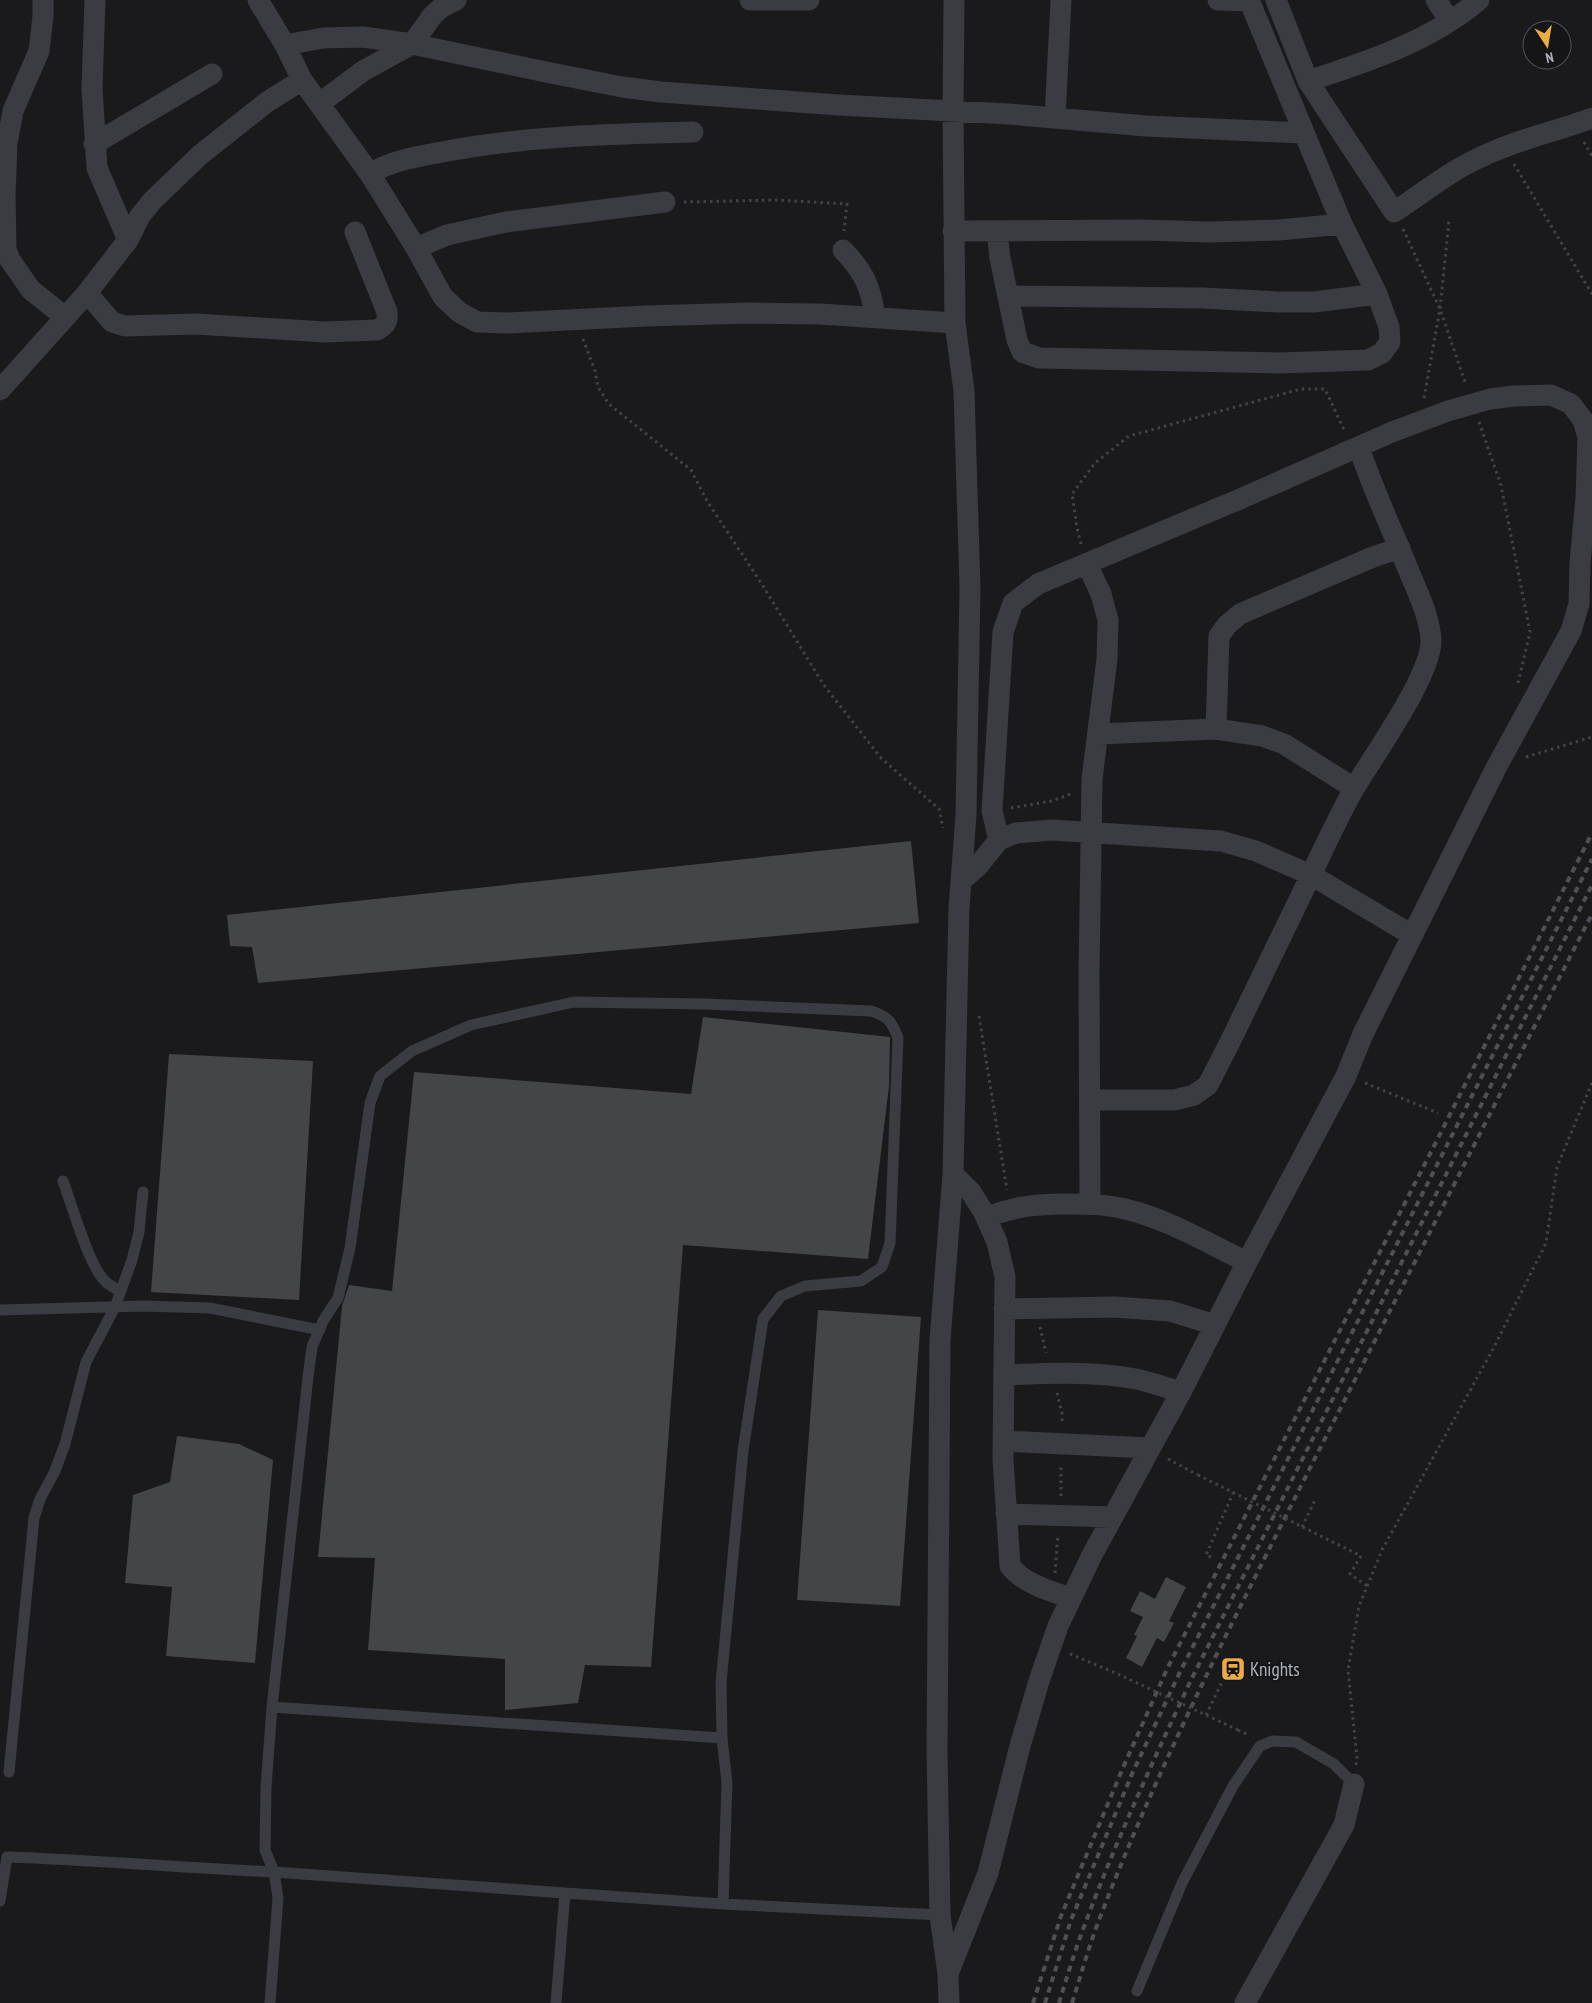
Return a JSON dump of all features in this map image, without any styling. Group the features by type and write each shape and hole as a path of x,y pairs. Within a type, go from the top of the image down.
{"street":[{"path":"42,0 43,16 39,51 13,111 7,144 5,195 6,249 10,260 31,290 65,317"},
{"path":"94,0 92,88 97,168 128,240"},
{"path":"258,0 285,45 302,80 370,174 416,248 443,297 458,312 477,322 506,323 748,313 876,317 955,323"},
{"path":"319,104 363,71 412,44 433,15 442,7 456,0"},
{"path":"750,0 810,0"},
{"path":"949,2003 948,1974 940,1915 937,1751 940,1340 953,1174 958,942 966,815 970,588 964,391 955,323 954,0"},
{"path":"1055,118 1061,0"},
{"path":"997,232 1000,258 1017,340 1022,352 1028,355 1039,358 1279,363 1368,360 1382,353 1390,342 1389,327 1377,294 1342,224 1250,1 1218,0"},
{"path":"1276,0 1308,81 1394,212 1446,175 1503,146 1592,118"},
{"path":"1436,0 1450,21"},
{"path":"1308,81 1371,61 1410,43 1450,21 1479,0"},
{"path":"285,45 323,38 363,37 412,44 584,80 661,92 953,112 1009,114 1146,126 1303,133"},
{"path":"94,144 212,74"},
{"path":"0,390 86,293 128,240 140,216 152,201 200,155 267,102 302,80"},
{"path":"370,174 380,168 422,156 473,146 579,135 693,132"},
{"path":"416,248 448,234 506,222 665,202"},
{"path":"954,231 1141,230 1210,232 1279,230 1342,224"},
{"path":"86,293 112,322 125,326 196,324 325,332 377,330 388,321 387,312 355,232"},
{"path":"842,250 857,265 868,283 876,317"},
{"path":"1009,296 1202,298 1314,302 1377,294"},
{"path":"948,1974 988,1873 1020,1746 1039,1681 1058,1626 1149,1448 1181,1392 1247,1262 1346,1076 1363,1034 1497,766 1571,631 1579,604 1588,437 1584,420 1571,404 1551,395 1514,396 1473,404 1420,421 1038,584 1013,603 1003,632 992,811 999,840"},
{"path":"1090,1100 1175,1100 1194,1095 1208,1085 1354,788 1410,697 1425,666 1431,641 1425,611 1371,483 1359,447"},
{"path":"1216,729 1219,636 1227,625 1240,614 1373,557 1400,548"},
{"path":"1087,564 1101,594 1108,620 1107,659 1092,779 1090,1204"},
{"path":"1098,734 1216,729 1262,736 1284,744 1354,788"},
{"path":"961,881 977,867 999,840 1016,833 1052,830 1220,841 1256,852 1311,875 1412,935"},
{"path":"953,1174 970,1192 986,1217 997,1242 1005,1277 1003,1441 1010,1566 1017,1575 1027,1581 1071,1598"},
{"path":"986,1217 1010,1208 1048,1204 1090,1204 1126,1209 1158,1220 1247,1262"},
{"path":"1004,1309 1114,1307 1170,1311 1215,1325"},
{"path":"1004,1375 1090,1374 1136,1379 1181,1392"},
{"path":"1003,1441 1149,1448"},
{"path":"1006,1514 1113,1517"},
{"path":"1245,2003 1344,1825 1354,1784"}],"lane":[{"path":"270,2003 278,1898 274,1872 265,1850 266,1787 272,1707 308,1377 312,1347 338,1298 350,1248 370,1103 380,1076 412,1051 471,1025 574,1002 704,1004 871,1011 884,1015 893,1026 898,1038 890,1243 882,1267 861,1281 805,1286 781,1296 763,1319 743,1451 721,1683 722,1738 727,1783 723,1904"},
{"path":"63,1181 90,1257 105,1281 120,1291"},
{"path":"9,1772 34,1518 65,1444 86,1362 115,1307 139,1232 143,1192"},
{"path":"0,1310 143,1306 210,1308 320,1330"},
{"path":"272,1707 722,1738"},
{"path":"1137,1991 1182,1883 1233,1786 1260,1746 1272,1741 1296,1742 1334,1764 1354,1784"},
{"path":"0,1901 3,1857 78,1859 723,1904 940,1915"},
{"path":"556,2003 565,1893"}],"path":[{"path":"1503,146 1592,294"},
{"path":"665,202 776,200 847,204 842,250"},
{"path":"1394,212 1440,309 1501,485 1530,632 1516,689"},
{"path":"1420,421 1440,309 1449,220"},
{"path":"576,319 595,371 598,388 609,404 691,470 707,502 764,586 823,684 880,758 939,810 943,829"},
{"path":"1087,564 1077,528 1072,494 1095,464 1129,436 1300,389 1325,389 1344,432 1359,447"},
{"path":"1497,766 1592,737"},
{"path":"992,811 1052,801 1078,791 1092,779"},
{"path":"1346,1076 1438,1113"},
{"path":"1354,1784 1357,1758 1348,1670 1359,1606 1382,1550 1493,1349 1546,1242 1557,1167 1592,1082"},
{"path":"1175,1464 1234,1491 1361,1556 1350,1574 1368,1586"},
{"path":"1211,1557 1206,1555 1234,1491"},
{"path":"1302,1527 1315,1500"},
{"path":"1071,1654 1238,1730"},
{"path":"1206,1715 1223,1680"}],"building":[{"path":"911,841 919,923 258,983 252,947 230,946 227,915"},
{"path":"703,1017 890,1037 889,1086 868,1259 683,1245 651,1667 585,1665 578,1703 505,1710 505,1659 368,1650 375,1558 318,1557 342,1306 349,1285 392,1291 414,1072 691,1094"},
{"path":"169,1054 313,1061 299,1300 151,1292"},
{"path":"818,1310 921,1317 900,1606 797,1600"},
{"path":"177,1436 239,1444 273,1460 255,1663 166,1656 172,1587 125,1583 133,1495 170,1482"},
{"path":"1166,1577 1186,1587 1169,1621 1174,1623 1164,1642 1157,1638 1142,1667 1126,1658 1137,1636 1134,1635 1143,1617 1130,1611 1140,1591 1155,1599"}],"railway":[{"path":"1033,2003 1061,1916 1122,1770 1167,1669 1592,833"},
{"path":"1045,2003 1071,1920 1132,1774 1179,1674 1592,859"},
{"path":"1059,2003 1081,1934 1109,1862 1191,1680 1592,885"},
{"path":"1072,2003 1096,1928 1119,1869 1170,1752 1311,1466 1592,914"}],"place":[{"name":"Knights","path":"1233,1669"}]}
